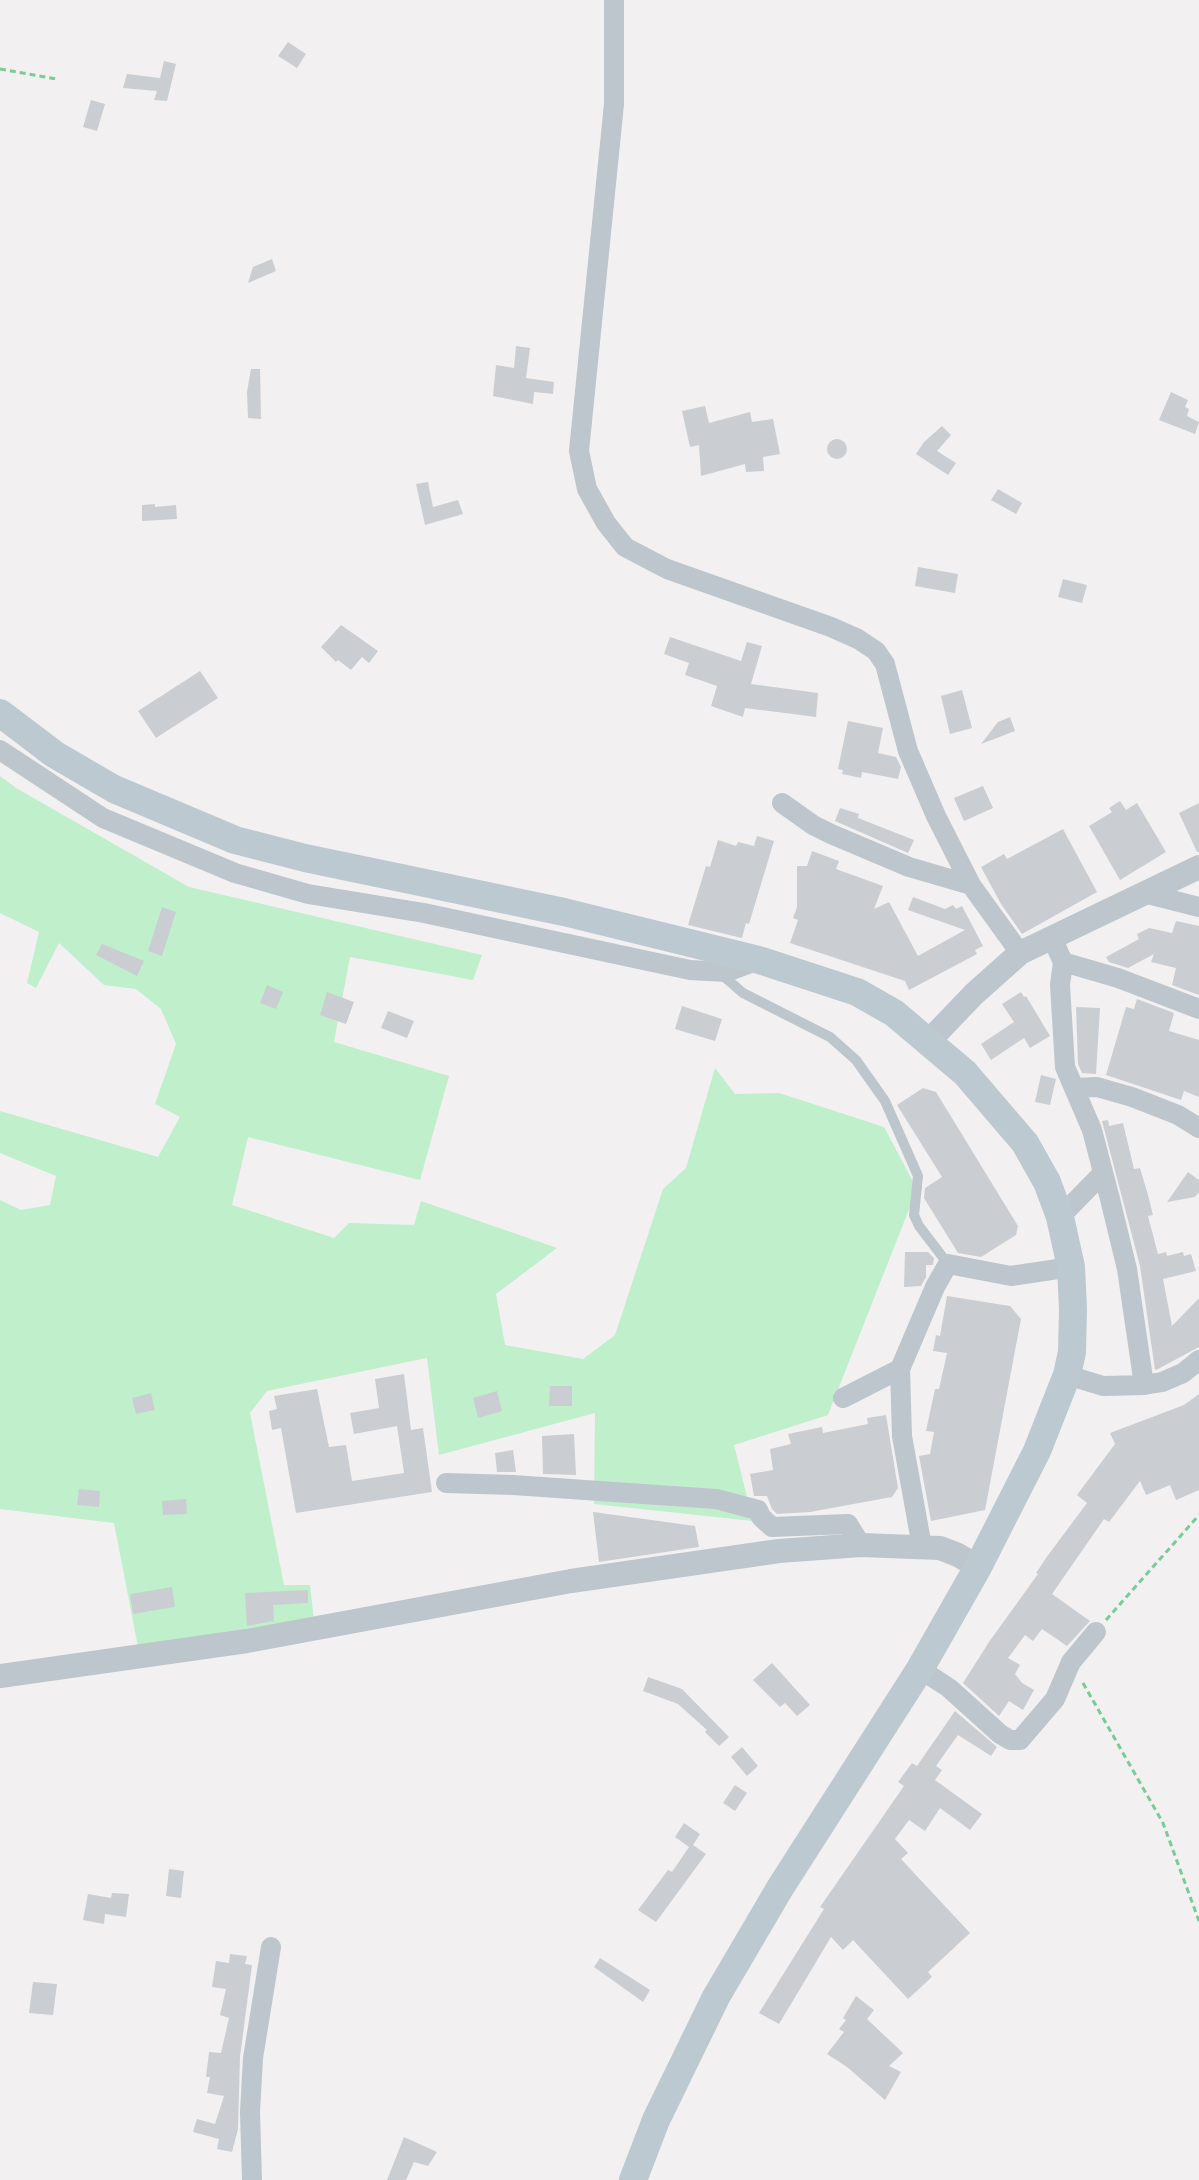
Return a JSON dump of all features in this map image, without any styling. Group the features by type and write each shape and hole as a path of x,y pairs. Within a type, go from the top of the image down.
{"main road":[{"path":"0,713 54,754 114,789 235,840 305,858 564,912 759,960 857,992 894,1013 965,1073 1025,1143 1047,1182 1060,1217 1071,1267 1072,1352 1067,1375 1037,1451 978,1567 920,1669 780,1888 716,1997 656,2120 633,2180"}],"street":[{"path":"614,0 614,104 579,451 587,489 606,523 625,547 667,569 831,627 876,651 885,664 908,751 936,816 971,885 1020,953"},
{"path":"0,750 103,818 235,873 308,894 424,913 690,970 719,972 746,967 759,960"},
{"path":"782,803 831,834 909,867 971,885"},
{"path":"929,1041 974,994 1020,953 1199,867"},
{"path":"1144,893 1199,907"},
{"path":"1052,938 1063,962 1060,985 1065,1067 1092,1130 1127,1269 1144,1385"},
{"path":"1063,962 1118,978 1199,1009"},
{"path":"1075,1088 1097,1087 1132,1097 1178,1115 1199,1128"},
{"path":"1060,1217 1103,1173"},
{"path":"922,1547 902,1436 900,1369 948,1264 1011,1276 1071,1267"},
{"path":"1067,1375 1103,1386 1144,1385 1162,1382 1183,1373 1199,1360"},
{"path":"843,1398 900,1369"},
{"path":"446,1483 716,1499 758,1510 772,1527 848,1524 861,1545"},
{"path":"0,1676 247,1641 571,1581 779,1551 861,1545 940,1548 978,1567"},
{"path":"920,1669 949,1688 1000,1734 1010,1740 1020,1740 1055,1699 1071,1662 1096,1632"},
{"path":"252,2180 250,2112 253,2058 271,1947"}],"lane":[{"path":"719,972 743,993 830,1037 856,1060 885,1101 918,1176 914,1215 948,1264"}],"path":[{"path":"0,69 56,79"},
{"path":"1096,1632 1199,1515"},
{"path":"1071,1662 1163,1823 1199,1921"}],"green space":[{"path":"0,776 189,887 482,955 473,980 350,957 334,1042 449,1076 420,1180 248,1137 232,1205 334,1238 349,1223 414,1225 421,1201 557,1248 496,1294 505,1345 583,1359 615,1335 663,1189 686,1168 715,1068 735,1094 779,1093 884,1127 917,1189 828,1415 734,1445 753,1521 594,1504 595,1413 439,1455 427,1358 267,1391 250,1413 284,1585 310,1585 314,1621 139,1652 114,1523 0,1509 0,1200 21,1210 50,1205 56,1176 0,1153 0,1111 158,1157 180,1117 155,1104 176,1044 161,1009 136,989 104,985 59,943 36,988 27,983 39,932 0,913"}],"building":[{"path":"288,42 306,54 297,68 278,56"},
{"path":"164,61 176,64 167,101 154,100 157,91 123,88 127,74 160,78"},
{"path":"91,100 105,104 97,131 83,127"},
{"path":"272,259 276,271 248,283 253,267"},
{"path":"516,346 530,348 526,378 554,382 553,394 534,392 533,404 493,396 496,365 514,368"},
{"path":"251,369 260,369 261,419 248,418 247,392"},
{"path":"1171,392 1188,400 1185,407 1189,409 1187,416 1199,422 1195,434 1159,420"},
{"path":"705,406 709,423 750,412 752,422 773,419 780,454 763,457 764,471 746,472 745,464 701,476 699,445 690,447 682,411"},
{"path":"942,426 951,435 937,451 956,463 948,475 916,454"},
{"path":"837,439 844,442 847,449 844,456 837,459 830,456 827,449 830,442"},
{"path":"428,482 433,507 458,500 463,514 425,525 416,484"},
{"path":"998,489 1022,503 1016,514 991,500"},
{"path":"155,504 155,507 176,505 177,519 142,521 142,505"},
{"path":"918,567 958,574 955,593 915,586"},
{"path":"1063,579 1087,585 1082,603 1058,597"},
{"path":"341,625 378,651 369,663 362,657 351,670 338,660 336,662 321,647"},
{"path":"670,637 741,661 747,642 762,646 751,684 818,693 816,717 745,708 743,717 711,706 717,686 685,675 689,663 664,654"},
{"path":"200,671 218,698 156,738 138,711"},
{"path":"962,690 972,728 950,734 941,696"},
{"path":"1010,717 1015,731 981,744 998,722"},
{"path":"848,721 883,728 878,753 896,757 901,767 898,779 862,772 861,778 842,774 843,770 838,769"},
{"path":"983,786 993,808 964,821 954,798"},
{"path":"1120,801 1126,810 1137,803 1166,852 1120,880 1089,826 1112,812 1109,808"},
{"path":"1199,803 1199,852 1197,852 1179,813"},
{"path":"840,808 914,840 908,853 835,821"},
{"path":"1063,829 1097,892 1022,934 981,867 1004,854 1007,859"},
{"path":"757,836 774,841 742,938 688,925 706,866 710,867 718,840 736,846 738,842 754,846"},
{"path":"812,851 839,861 836,869 883,886 874,909 889,902 918,956 965,930 908,910 913,897 945,909 953,905 956,909 962,906 983,946 975,950 977,954 909,990 905,981 790,943 798,920 793,918 797,907 797,866 807,866"},
{"path":"162,907 176,912 162,956 148,951"},
{"path":"1176,921 1199,926 1199,995 1172,985 1176,968 1151,962 1154,954 1128,968 1109,962 1106,957 1139,939 1137,934 1149,928 1172,933"},
{"path":"102,944 144,961 137,976 96,955"},
{"path":"267,985 283,992 276,1009 260,1003"},
{"path":"327,992 354,1002 346,1024 320,1015"},
{"path":"1021,992 1050,1036 1030,1048 1024,1038 991,1060 981,1044 1014,1022 1002,1004"},
{"path":"1137,999 1174,1013 1169,1031 1199,1040 1199,1097 1184,1091 1181,1100 1106,1075 1126,1007 1134,1009"},
{"path":"682,1006 722,1019 715,1041 675,1029"},
{"path":"1076,1007 1100,1008 1096,1074 1082,1073 1078,1064"},
{"path":"388,1011 414,1021 407,1038 381,1028"},
{"path":"1041,1075 1056,1079 1050,1105 1035,1102"},
{"path":"923,1088 936,1092 1018,1226 1016,1235 981,1257 958,1253 924,1198 925,1188 942,1177 897,1105"},
{"path":"1108,1120 1109,1126 1123,1123 1134,1169 1140,1168 1153,1215 1148,1216 1158,1254 1191,1254 1196,1271 1163,1279 1172,1326 1199,1298 1199,1347 1155,1370 1140,1266 1102,1121"},
{"path":"1188,1172 1199,1180 1199,1192 1195,1197 1167,1202"},
{"path":"905,1252 928,1252 934,1258 933,1265 926,1265 926,1277 921,1286 904,1287"},
{"path":"947,1296 1010,1306 1021,1319 985,1510 931,1521 919,1456 930,1454 934,1432 926,1431 947,1353 933,1351 936,1335 940,1336"},
{"path":"404,1374 411,1430 423,1428 432,1492 296,1513 281,1428 272,1430 269,1411 277,1409 274,1396 317,1389 329,1447 346,1445 352,1481 404,1473 397,1426 354,1434 350,1413 379,1408 375,1379"},
{"path":"550,1386 572,1386 572,1406 549,1406"},
{"path":"497,1391 502,1411 478,1418 473,1398"},
{"path":"151,1393 155,1410 136,1414 132,1398"},
{"path":"1199,1394 1199,1490 1176,1500 1170,1485 1146,1495 1140,1481 1109,1522 1104,1519 1052,1594 1090,1621 1067,1646 1042,1629 1033,1641 1025,1635 1008,1658 1020,1665 1015,1674 1022,1683 1034,1690 1023,1710 1009,1701 999,1716 963,1683 1046,1558 1087,1503 1077,1495 1115,1444 1110,1433 1184,1405"},
{"path":"886,1415 898,1488 892,1497 810,1512 777,1514 767,1496 754,1496 750,1474 773,1470 770,1449 791,1444 788,1434 822,1427 823,1433 868,1424 867,1418"},
{"path":"574,1434 576,1475 543,1474 542,1436"},
{"path":"513,1450 516,1472 497,1472 495,1453"},
{"path":"79,1489 100,1491 99,1507 77,1505"},
{"path":"186,1499 187,1514 163,1515 162,1501"},
{"path":"593,1512 695,1526 699,1547 599,1562"},
{"path":"172,1587 175,1607 133,1614 130,1594"},
{"path":"308,1590 308,1603 273,1605 274,1621 247,1626 245,1593"},
{"path":"772,1663 810,1705 797,1716 785,1703 780,1707 753,1680"},
{"path":"648,1677 682,1689 729,1737 719,1746 705,1732 707,1730 678,1704 643,1691"},
{"path":"955,1711 997,1747 991,1756 958,1735 936,1766 942,1770 935,1780 982,1814 970,1830 940,1808 925,1831 909,1820 895,1839 908,1853 901,1859 970,1933 928,1972 932,1977 908,1999 853,1940 843,1950 831,1937 779,2024 759,2013 824,1909 820,1907 904,1786 898,1782 912,1763 917,1766"},
{"path":"742,1747 758,1766 747,1776 731,1757"},
{"path":"735,1785 747,1793 735,1811 723,1803"},
{"path":"684,1823 700,1834 693,1845 706,1854 656,1922 638,1910 668,1870 672,1872 689,1847 675,1837"},
{"path":"169,1869 184,1871 181,1898 166,1896"},
{"path":"112,1893 129,1894 126,1917 105,1914 104,1924 83,1920 88,1894 111,1898"},
{"path":"230,1954 247,1956 245,1964 252,1965 240,2057 238,2129 232,2152 217,2149 219,2139 193,2132 197,2119 215,2124 224,2096 207,2093 210,2077 206,2077 209,2052 221,2053 229,2018 220,2015 226,1989 212,1987 216,1961 229,1963"},
{"path":"600,1958 650,1990 643,2002 594,1967"},
{"path":"33,1982 57,1984 53,2015 29,2013"},
{"path":"856,1996 874,2010 867,2019 903,2053 889,2066 901,2072 885,2100 827,2054 844,2032 839,2029"},
{"path":"404,2137 437,2152 428,2166 414,2162 406,2180 387,2180"}]}
